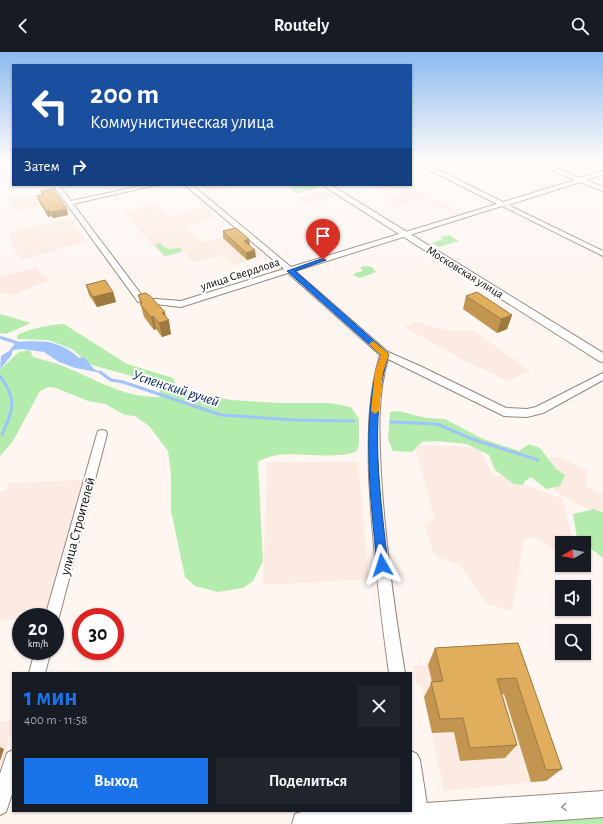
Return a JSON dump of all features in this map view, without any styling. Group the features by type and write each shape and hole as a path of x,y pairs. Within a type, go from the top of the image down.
{"main road":[{"path":"305,824 421,820 603,804"}],"street":[{"path":"66,198 70,203 93,198"},
{"path":"203,198 386,354 504,412 527,413 539,410 603,376"},
{"name":"Московская улица","path":"347,198 603,358"},
{"path":"490,198 603,254"},
{"name":"улица Свердлова","path":"70,203 141,300 181,304 522,198"},
{"path":"386,354 379,372 376,398 374,438 376,498 383,573 397,672"},
{"name":"улица Строителей","path":"54,608 102,434"},
{"path":"37,672 41,660"},
{"path":"0,806 12,763"},
{"path":"412,766 421,820"}],"shaded area":[{"path":"8,198 35,198 40,207 15,212"},
{"path":"298,198 331,198 308,205"},
{"path":"389,198 435,198 461,212 453,214 425,199 394,208 382,201"},
{"path":"154,204 168,216 206,207 217,217 185,226 202,243 237,234 262,256 234,265 224,254 193,262 184,252 165,258 122,212"},
{"path":"71,218 86,241 21,260 13,247 8,232"},
{"path":"36,267 51,280 10,296 5,292 0,294 0,277"},
{"path":"417,322 442,330 474,331 530,371 507,381 461,359 404,327"},
{"path":"414,445 479,447 493,475 520,477 523,484 563,499 571,536 555,536 555,548 531,537 524,540 512,611 486,604 460,565 435,556 424,525 435,518"},
{"path":"549,457 562,458 588,471 586,485 603,495 603,516 575,503 555,491"},
{"path":"267,462 358,462 369,579 263,585"},
{"path":"84,480 47,608 12,608 12,620 0,621 0,491 5,491 8,483"},
{"path":"507,659 546,781 444,791 422,688 416,684 413,666"},
{"path":"12,720 12,729 0,771 0,722"}],"green space":[{"path":"449,235 459,241 439,247 432,243 443,239 440,237"},
{"path":"160,243 162,246 167,248 182,249 180,252 165,256 154,244"},
{"path":"364,266 372,267 376,272 360,278 353,275 363,271 360,268"},
{"path":"0,314 31,323 6,334 0,333"},
{"path":"64,324 127,364 173,378 177,388 185,392 231,400 280,403 330,403 351,407 359,419 359,445 356,452 328,456 297,454 277,455 258,462 263,561 253,581 243,588 218,592 195,586 185,577 171,511 171,474 168,451 149,426 135,416 125,415 105,404 88,401 56,388 48,387 40,391 13,441 0,456 0,369 19,352 30,350 33,357 63,366 122,391 160,397 160,391 135,377 89,364 72,349 48,340 17,339 17,335 29,330"},
{"path":"398,411 427,418 445,419 483,439 519,451 529,444 540,448 556,469 565,475 560,486 546,489 531,477 525,481 523,485 514,484 495,470 489,455 467,444 436,441 422,442 412,452 393,451 388,439 390,412"},
{"path":"594,509 603,513 603,558 591,549 591,536 577,536 573,514"},
{"path":"603,814 603,824 500,824"}],"water":[{"path":"16,342 48,342 61,346 79,358 84,357 94,369 102,373 75,368 59,362 44,352 22,349 13,350 11,356 0,369 1,356 9,351"}],"building":[{"path":"38,198 59,198 67,209 51,212 49,210 46,211"},
{"path":"236,228 249,239 244,241 255,250 246,253 223,231"},
{"path":"105,280 113,292 93,297 86,285"},
{"path":"477,292 512,315 501,319 466,296"},
{"path":"145,293 149,295 165,312 162,313 169,320 159,323 153,316 151,317 140,304 142,303 138,295"},
{"path":"518,643 562,769 546,770 516,678 497,679 517,745 470,748 463,718 440,719 431,682 443,681 435,648"}],"waterway":[{"name":"Успенский ручей","path":"0,337 4,339"},
{"name":"Успенский ручей","path":"4,339 18,343"},
{"name":"Успенский ручей","path":"100,372 111,380 123,382 221,415 295,420 354,421"},
{"path":"0,376 9,392 12,405 9,418 2,435"},
{"name":"Успенский ручей","path":"391,422 437,424 472,439 538,460"}],"slow traffic":[{"path":"373,344 386,354 379,372 375,411"}],"route":[{"path":"323,260 290,271 386,354 379,372 374,438 376,506 382,565"}]}
